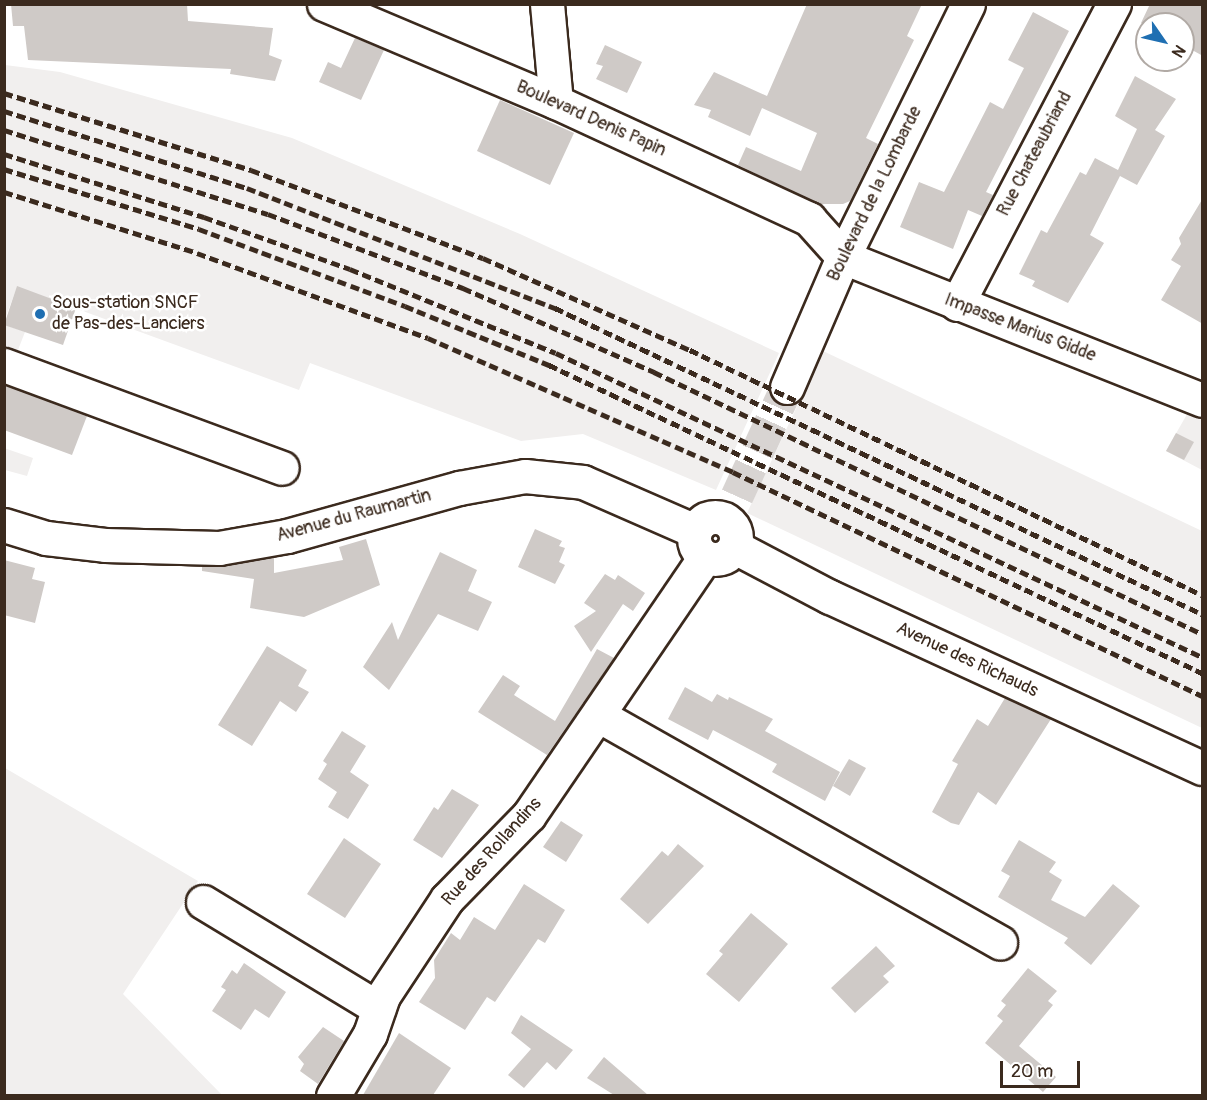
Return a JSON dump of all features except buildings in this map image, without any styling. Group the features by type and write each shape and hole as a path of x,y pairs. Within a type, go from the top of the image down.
{"street":[{"name":"Boulevard Denis Papin","path":"324,4 556,102 809,219 843,257"},
{"path":"547,4 556,102"},
{"name":"Boulevard de la Lombarde","path":"787,387 843,257 968,4"},
{"name":"Rue Chateaubriand","path":"957,304 1114,4"},
{"name":"Impasse Marius Gidde","path":"843,257 1200,399"},
{"path":"4,365 282,468"},
{"name":"Avenue du Raumartin","path":"4,525 46,538 105,545 219,548 287,536 459,488 525,476 583,482 719,530"},
{"name":"Rue des Rollandins","path":"333,1095 370,1034 378,1008 447,899 529,815 598,716 719,530"},
{"name":"Avenue des Richauds","path":"719,530 830,597 1203,768"},
{"path":"598,716 1000,942"},
{"path":"203,902 378,1008"}],"shaded area":[{"path":"5,65 60,72 292,138 520,234 779,353 716,490 583,434 521,441 310,363 299,390 17,287 5,319"},
{"path":"5,325 25,332 7,378 5,377"},
{"path":"823,351 1202,531 1202,728 747,513"},
{"path":"1202,388 1202,470 1166,451"},
{"path":"4,448 33,458 27,476 5,470"},
{"path":"5,768 198,881 123,994 222,1095 5,1096"}],"tunnel":[{"path":"737,496 787,387"}],"railway":[{"path":"4,93 251,170 483,258 690,350 1202,595"},
{"path":"4,111 247,188 555,308 1202,614"},
{"path":"4,130 268,214 463,288 654,372 1202,634"},
{"path":"4,154 204,217 350,269 556,353 1202,657"},
{"path":"4,169 199,229 405,306 549,365 1202,673"},
{"path":"4,192 197,253 428,338 733,472 1202,696"}],"place":[{"name":"Sous-station SNCF de Pas-des-Lanciers","path":"40,314"}]}
